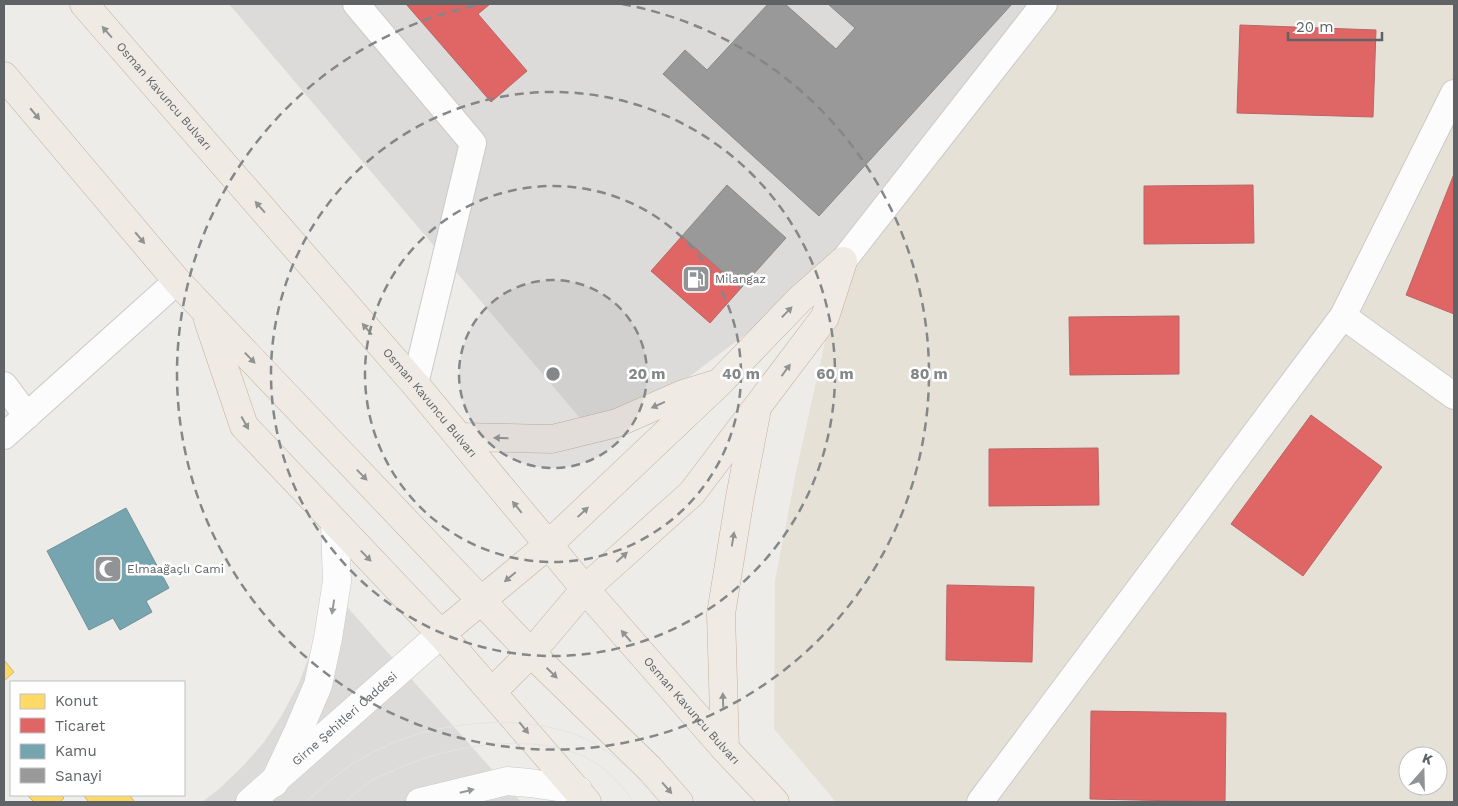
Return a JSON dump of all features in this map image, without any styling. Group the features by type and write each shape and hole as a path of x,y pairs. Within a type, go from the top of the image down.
{"highway":[{"name":"Osman Kavuncu Bulvarı","path":"84,4 415,384 585,589 725,749 775,802"},
{"path":"4,76 205,312 531,653 650,769 679,802"},
{"path":"441,634 548,545 720,382 799,300 843,261"},
{"path":"492,692 531,653 585,589 692,493 825,317 843,261"},
{"path":"205,312 244,426 441,634 582,796"},
{"path":"460,437 552,439 617,423 683,394 720,382"},
{"path":"725,749 721,614 740,497 757,409"}],"street":[{"path":"356,4 473,143 415,384"},
{"path":"843,261 1044,4"},
{"path":"980,802 1344,316 1454,93"},
{"path":"4,436 177,281"},
{"path":"1344,316 1454,396"},
{"path":"4,385 27,416"},
{"path":"274,783 318,685 337,581 335,524"},
{"name":"Girne Şehitleri Caddesi","path":"250,802 274,783 441,634"},
{"path":"420,802 507,781 530,783 582,796"}],"shaded area":[{"path":"229,4 1046,4 843,261 601,443"},
{"path":"1046,4 1454,4 1454,802 836,802 774,729 775,581 796,472 843,261"},
{"path":"324,581 521,802 202,802 243,766 264,742 282,715 299,683 311,651"}],"building: Konut":[{"path":"4,660 14,672 4,681"},
{"path":"28,796 62,796 64,798 60,802 34,802"},
{"path":"84,796 130,796 135,802 89,802"}],"building: Ticaret":[{"path":"406,4 490,4 478,14 527,71 491,102"},
{"path":"1240,25 1376,30 1373,117 1237,113"},
{"path":"1454,174 1454,314 1406,295"},
{"path":"1253,185 1254,243 1144,244 1144,186"},
{"path":"682,236 741,288 710,323 651,271"},
{"path":"1179,316 1179,374 1070,375 1069,317"},
{"path":"1311,415 1382,467 1303,576 1231,524"},
{"path":"1098,448 1099,505 989,506 989,449"},
{"path":"947,585 1034,587 1032,662 946,660"},
{"path":"1091,711 1226,713 1225,802 1090,799"}],"building: Kamu":[{"name":"Elmaağaçlı Cami","path":"126,508 169,588 146,601 152,612 120,630 113,618 89,630 47,551"}],"building: Sanayi":[{"path":"768,4 785,4 836,49 855,28 828,4 1012,4 819,216 663,74 685,50 707,70"},
{"path":"727,185 786,238 741,288 682,236"}],"tram line":[{"path":"305,802 352,764 397,741 441,728 486,723 533,725 555,728 576,735 595,744 613,756 630,770 659,802"},
{"path":"345,802 373,780 414,762 466,748 520,743 547,746 572,752 594,762 611,775 634,802"}],"place":[{"name":"Milangaz","path":"696,279"},
{"name":"Elmaağaçlı Cami","path":"108,569"}]}
